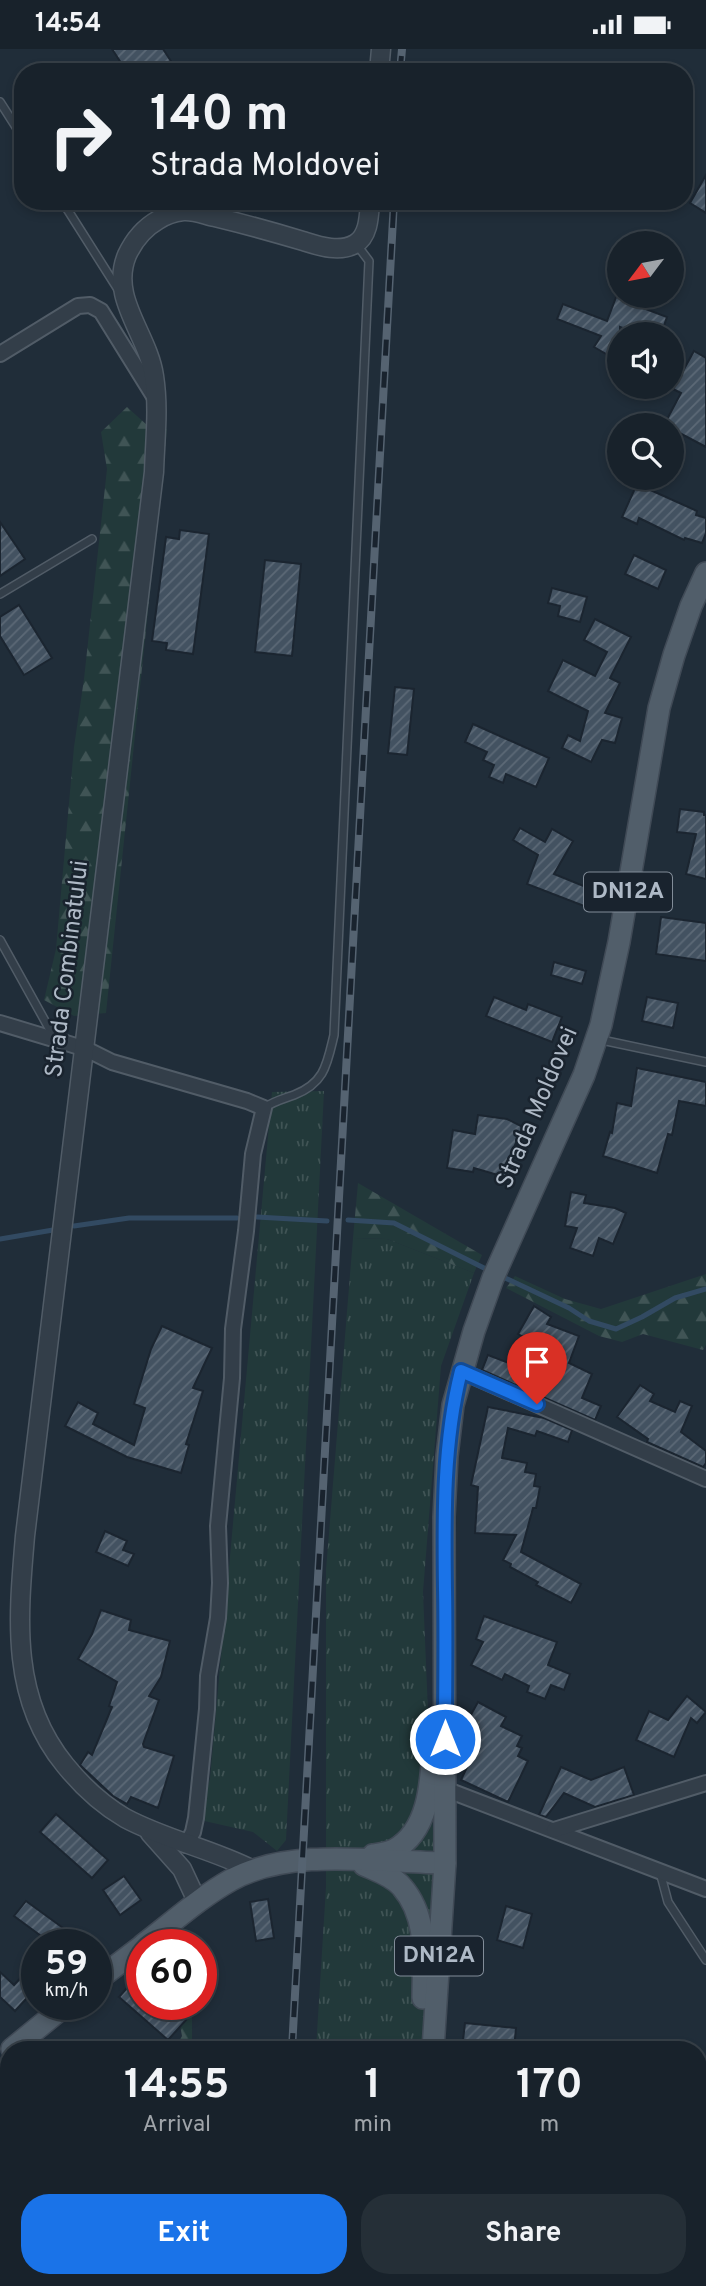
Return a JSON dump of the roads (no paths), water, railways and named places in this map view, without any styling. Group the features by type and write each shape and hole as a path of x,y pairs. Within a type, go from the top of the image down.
{"main road":[{"name":"Strada Moldovei","path":"434,2041 445,1863 444,1517 453,1405 461,1371 494,1278 584,1075 601,1025 621,930 659,708 678,643 706,573"},
{"path":"353,1859 392,1851 405,1843 415,1832 426,1804 432,1764 438,1658 445,1615"},
{"path":"353,1859 402,1885 417,1910 424,1938 423,2041"},
{"path":"163,1929 197,1901 229,1881 253,1871 296,1861 353,1859 445,1863"},
{"path":"112,1969 126,1958"},
{"path":"22,2041 48,2020"}],"street":[{"path":"356,244 364,235 370,210"},
{"name":"Strada Combinatului","path":"253,1871 225,1856 187,1845 143,1827 101,1801 78,1782 55,1754 36,1717 22,1667 20,1630 25,1536 86,1049 153,472 157,403 150,357 125,301 121,277 130,247 148,227 174,213 192,212 324,247 342,248 356,244"},
{"path":"0,354 78,306 90,305 101,311 157,403"},
{"path":"0,1023 86,1049 112,1062 264,1108 253,1154 233,1329 232,1378 218,1526 218,1618 208,1676 196,1818 187,1845"},
{"path":"461,1371 706,1479"},
{"path":"554,1830 706,1783"},
{"path":"445,1789 706,1889"},
{"path":"143,1827 182,1869 197,1901"}],"lane":[{"path":"0,102 14,124"},
{"path":"68,210 125,301"},
{"path":"264,1108 272,1102 310,1088 320,1079 334,1035 369,261 356,244"},
{"path":"0,594 92,538"},
{"path":"0,940 55,1039"},
{"path":"596,1039 706,1062"},
{"path":"660,1871 668,1902 706,1960"}],"waterway":[{"path":"257,1217 327,1221"},
{"path":"74,1226 129,1218 237,1218"},
{"path":"348,1220 394,1223 488,1270"},
{"path":"0,1239 53,1230"},
{"path":"503,1277 569,1308 589,1321 616,1329 675,1298 706,1289"}],"railway":[{"path":"401,63 402,49"},
{"path":"292,2041 394,210"}]}
